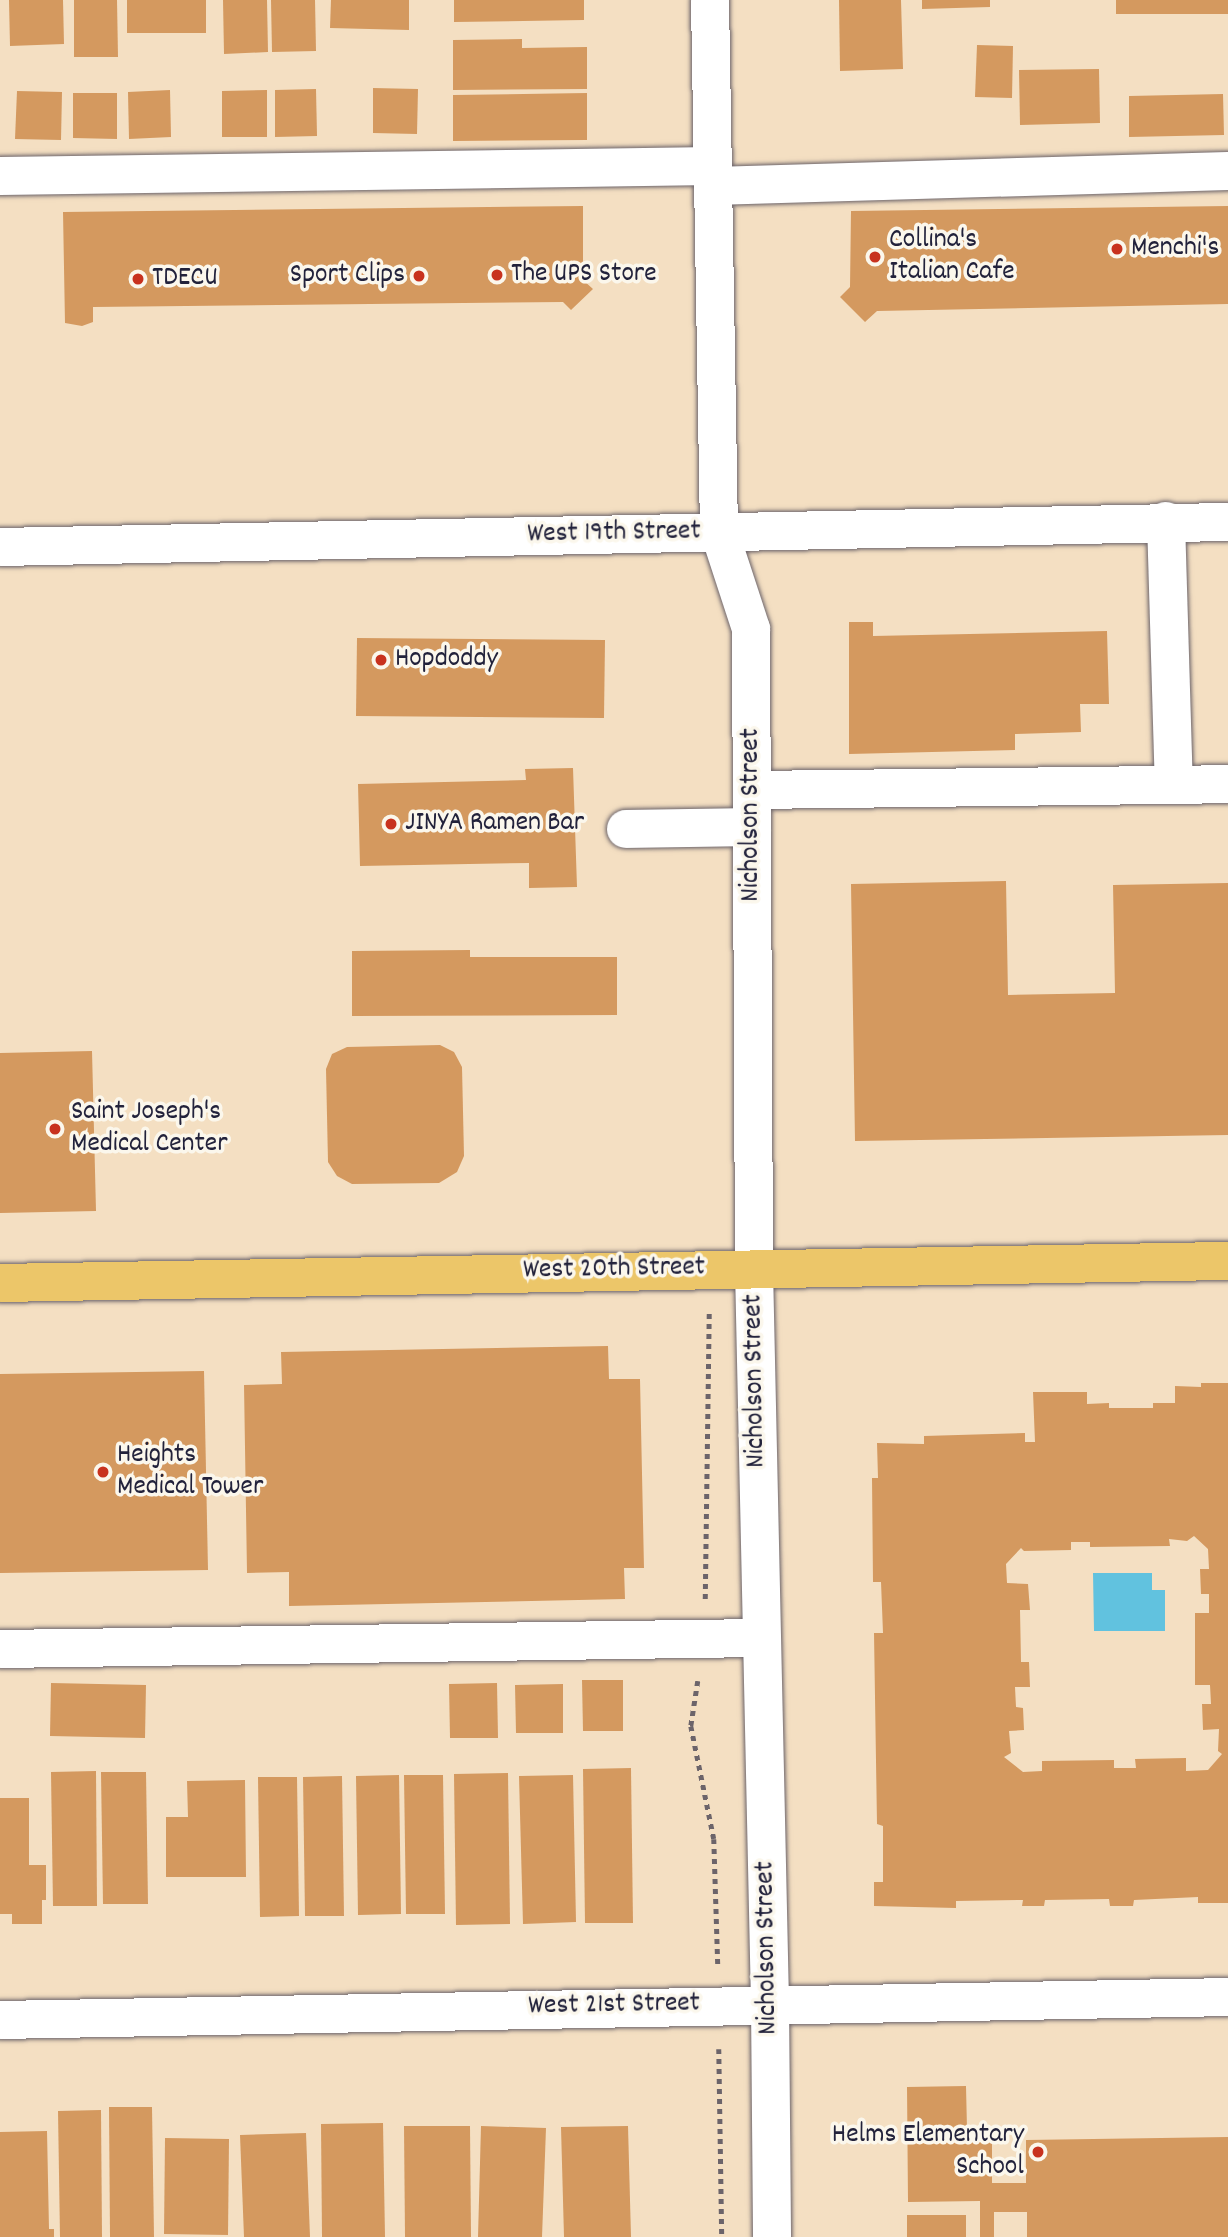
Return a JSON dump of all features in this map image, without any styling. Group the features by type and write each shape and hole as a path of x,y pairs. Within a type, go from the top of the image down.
{"main road":[{"name":"West 20th Street","path":"0,1283 1228,1261"}],"street":[{"name":"Nicholson Street","path":"710,0 719,531 751,629 754,1269 770,2004 772,2237"},
{"path":"0,176 713,176 1228,171"},
{"path":"1166,521 1174,785"},
{"name":"West 19th Street","path":"0,547 1166,521 1228,522"},
{"path":"752,790 1228,784"},
{"path":"626,829 752,827"},
{"path":"0,1649 760,1639"},
{"name":"West 21st Street","path":"0,2020 1228,1997"}],"path":[{"path":"705,1602 709,1315"},
{"path":"699,1677 691,1726 714,1839 719,1979"},
{"path":"719,2037 722,2237"}],"water":[{"path":"1093,1573 1152,1573 1152,1590 1165,1590 1165,1631 1094,1631"}],"building":[{"path":"9,0 63,0 64,44 10,46"},
{"path":"74,0 117,0 118,57 74,57"},
{"path":"127,0 206,0 206,33 127,33"},
{"path":"223,0 267,0 268,52 224,54"},
{"path":"271,0 315,0 316,51 272,52"},
{"path":"331,0 409,0 409,30 330,28"},
{"path":"454,0 584,0 584,20 454,22"},
{"path":"839,0 901,0 903,69 840,71"},
{"path":"922,0 990,0 990,7 922,9"},
{"path":"1116,0 1228,0 1228,14 1116,14"},
{"path":"522,39 522,48 587,47 587,89 453,90 453,40"},
{"path":"977,45 1013,46 1012,98 975,97"},
{"path":"1099,69 1100,123 1020,125 1019,70"},
{"path":"373,88 418,89 417,134 373,133"},
{"path":"316,89 317,136 275,137 275,90"},
{"path":"170,90 171,137 129,139 128,92"},
{"path":"267,90 267,137 222,137 222,91"},
{"path":"17,91 62,92 61,140 15,139"},
{"path":"73,93 117,93 117,139 73,138"},
{"path":"587,93 587,140 453,141 453,95"},
{"path":"1223,94 1224,135 1129,137 1129,96"},
{"path":"583,206 583,280 593,289 571,310 563,302 93,307 93,322 82,326 65,323 63,212"},
{"path":"1228,206 1228,304 877,311 865,322 840,297 850,287 851,211"},
{"path":"849,622 873,622 873,636 1107,631 1109,704 1080,704 1081,732 1015,734 1015,750 849,754"},
{"path":"357,638 605,640 604,718 356,716"},
{"path":"573,768 577,887 529,888 529,863 360,866 358,784 526,780 525,769"},
{"path":"1006,881 1008,995 1115,993 1113,885 1228,883 1228,1135 855,1141 851,884"},
{"path":"470,950 470,957 617,957 617,1015 352,1016 352,951"},
{"path":"440,1045 454,1052 462,1067 464,1156 457,1172 439,1183 352,1184 337,1176 328,1162 326,1069 332,1054 347,1047"},
{"name":"Saint Joseph's Medical Center","path":"92,1051 96,1211 0,1213 0,1053"},
{"path":"608,1346 609,1379 640,1379 644,1568 624,1568 625,1599 289,1606 289,1572 247,1573 244,1385 282,1384 281,1352"},
{"name":"Heights Medical Tower","path":"204,1371 208,1570 0,1573 0,1374"},
{"path":"1201,1383 1228,1383 1228,1903 1198,1903 1198,1897 1134,1900 1133,1906 1110,1906 1109,1899 1045,1900 1044,1906 1022,1906 1023,1900 956,1901 956,1908 874,1906 874,1882 883,1882 883,1826 877,1824 874,1633 883,1633 881,1582 873,1582 872,1478 878,1478 877,1443 924,1444 924,1436 1025,1433 1025,1442 1035,1442 1033,1392 1087,1392 1087,1404 1109,1403 1109,1408 1153,1408 1153,1403 1175,1403 1175,1386 1201,1387","holes":["1194,1536 1208,1549 1209,1569 1200,1569 1201,1594 1209,1594 1209,1613 1195,1613 1195,1685 1210,1685 1211,1704 1202,1704 1203,1730 1219,1729 1218,1751 1222,1754 1208,1770 1186,1771 1186,1758 1135,1759 1136,1768 1114,1768 1114,1760 1042,1761 1042,1771 1023,1772 1004,1757 1011,1753 1009,1731 1024,1730 1023,1708 1016,1707 1015,1687 1030,1687 1029,1662 1021,1662 1020,1610 1030,1610 1028,1584 1007,1583 1006,1564 1021,1548 1024,1551 1071,1550 1071,1542 1090,1542 1090,1547 1170,1546 1169,1539 1187,1541"]},
{"path":"582,1680 623,1680 623,1731 583,1731"},
{"path":"51,1683 146,1685 145,1738 50,1736"},
{"path":"497,1683 498,1738 450,1738 449,1684"},
{"path":"563,1684 563,1733 516,1733 515,1685"},
{"path":"631,1768 633,1923 585,1923 583,1769"},
{"path":"96,1771 97,1906 53,1906 51,1772"},
{"path":"101,1772 146,1772 148,1904 103,1904"},
{"path":"508,1773 510,1924 456,1925 454,1774"},
{"path":"399,1775 401,1914 358,1915 356,1776"},
{"path":"404,1775 443,1775 445,1914 406,1914"},
{"path":"573,1775 576,1922 523,1924 519,1776"},
{"path":"342,1776 344,1916 305,1916 303,1777"},
{"path":"258,1777 297,1777 299,1916 260,1917"},
{"path":"245,1780 246,1877 166,1877 166,1817 188,1817 187,1781"},
{"path":"0,1798 29,1798 29,1865 46,1865 46,1900 42,1900 42,1924 12,1924 12,1914 0,1914"},
{"path":"966,2086 967,2129 992,2128 992,2183 1026,2183 1026,2140 1228,2137 1228,2237 1027,2237 1027,2212 994,2212 994,2237 980,2237 980,2201 908,2202 907,2087"},
{"path":"109,2107 152,2107 154,2237 110,2237"},
{"path":"101,2110 102,2237 60,2237 58,2111"},
{"path":"383,2123 385,2237 322,2237 321,2124"},
{"path":"404,2126 470,2126 471,2237 405,2237"},
{"path":"481,2126 546,2128 542,2237 478,2237"},
{"path":"628,2126 631,2237 564,2237 561,2127"},
{"path":"47,2131 49,2229 54,2229 54,2237 0,2237 0,2132"},
{"path":"306,2133 310,2237 244,2237 240,2135"},
{"path":"165,2138 229,2139 228,2235 164,2234"},
{"path":"907,2215 966,2215 966,2237 907,2237"}],"place":[{"name":"Menchi's","path":"1117,249"},
{"name":"Collina's Italian Cafe","path":"875,257"},
{"name":"The UPS Store","path":"497,275"},
{"name":"Sport Clips","path":"419,276"},
{"name":"TDECU","path":"138,279"},
{"name":"Hopdoddy","path":"381,660"},
{"name":"JINYA Ramen Bar","path":"391,824"},
{"name":"Saint Joseph's Medical Center","path":"55,1129"},
{"name":"Heights Medical Tower","path":"103,1472"},
{"name":"Helms Elementary School","path":"1038,2152"}]}
